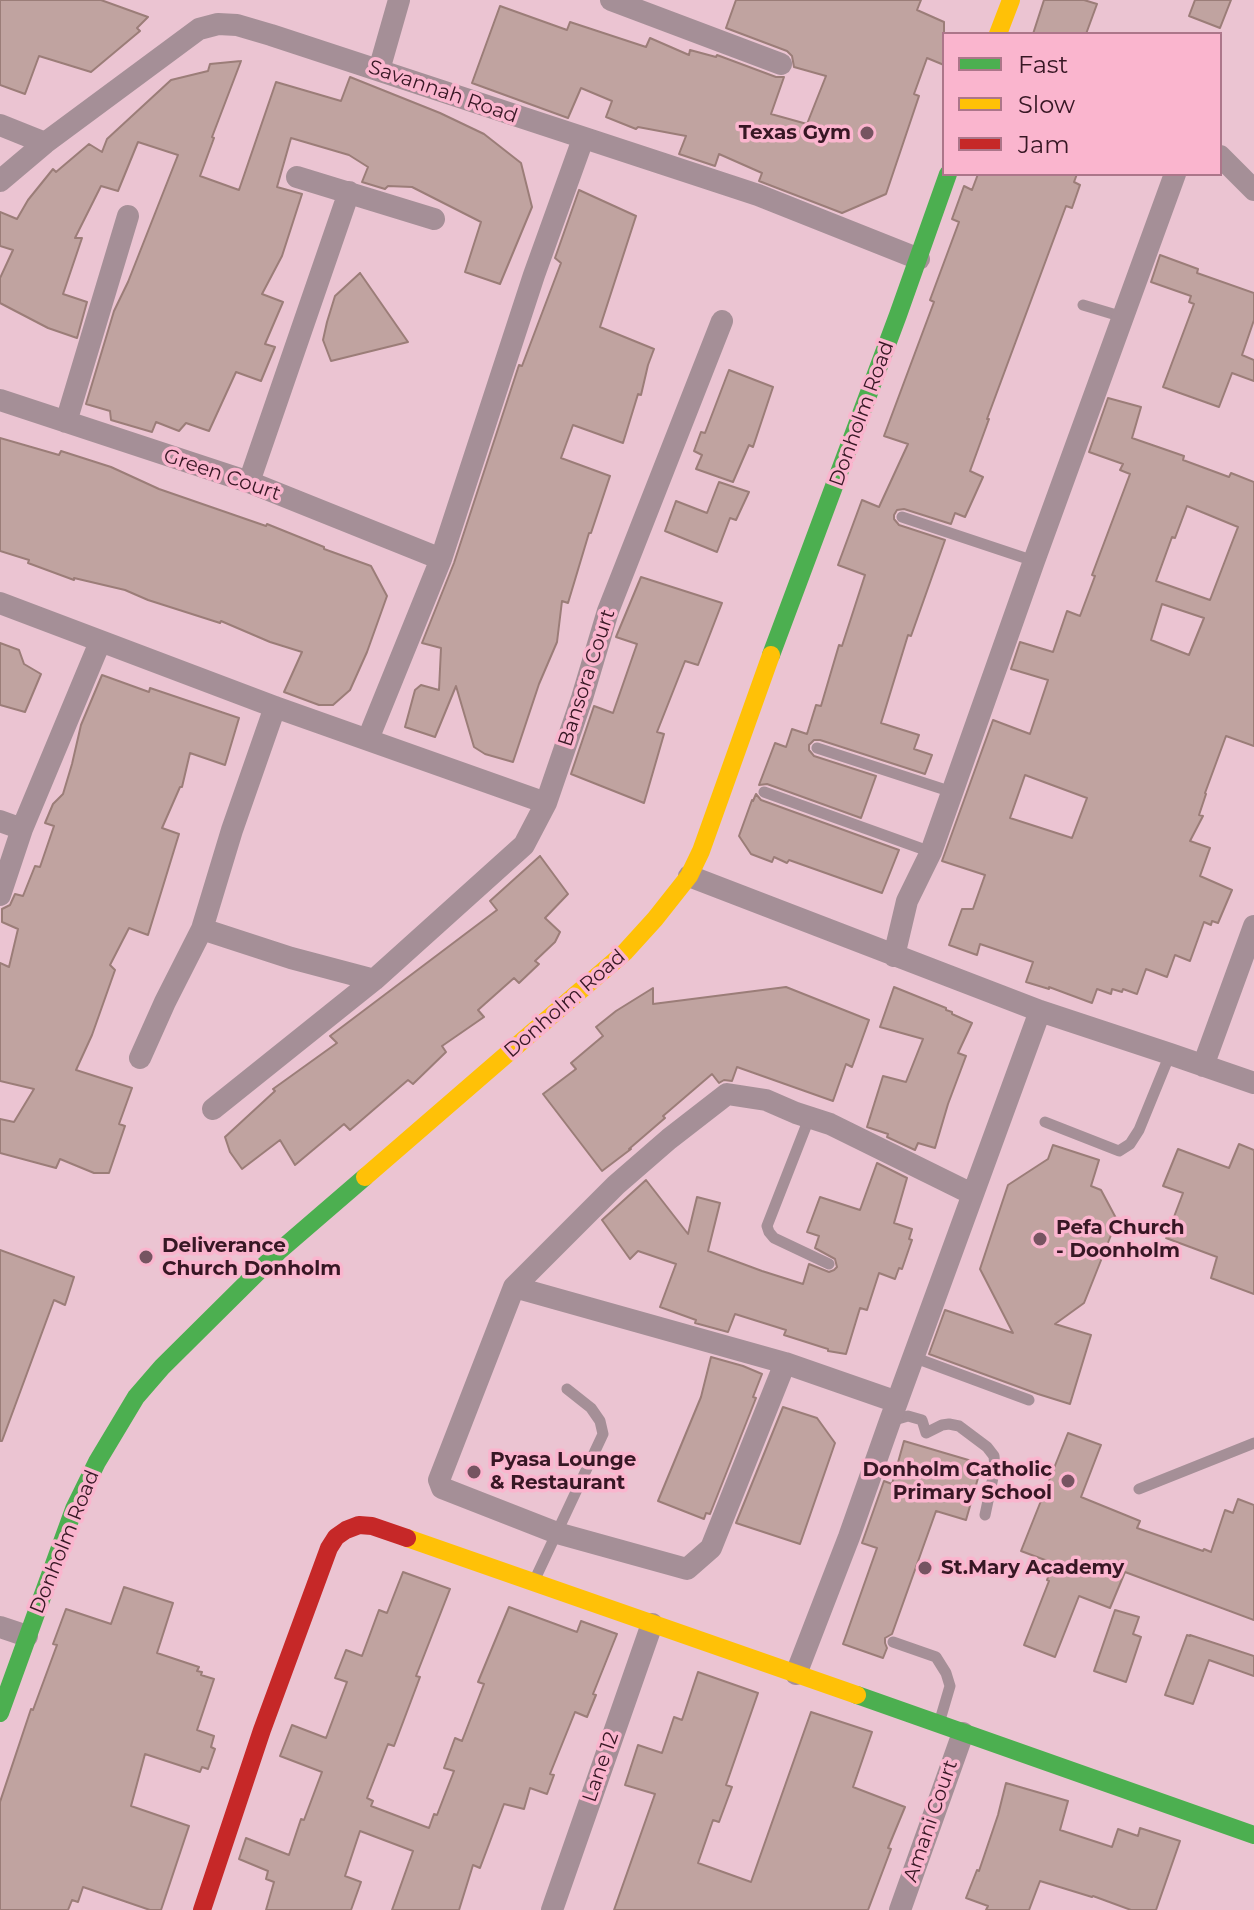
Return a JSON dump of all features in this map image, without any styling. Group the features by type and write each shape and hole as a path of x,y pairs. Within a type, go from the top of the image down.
{"main road":[{"path":"999,32 1011,0"},
{"name":"Donholm Road","path":"0,1713 74,1509 128,1409 162,1367 278,1252 625,952 689,876 701,851 947,176"},
{"path":"202,1910 262,1730 329,1548 336,1537 359,1525 372,1526 535,1581 1254,1835"}],"street":[{"path":"379,70 399,0"},
{"path":"611,0 637,4 781,64"},
{"name":"Savannah Road","path":"0,181 45,143 199,29 218,24 237,25 758,195 919,259"},
{"path":"0,125 45,143"},
{"path":"368,739 441,559 534,275 583,139"},
{"path":"1222,158 1254,190"},
{"path":"894,956 907,901 931,852 1174,176"},
{"path":"297,177 434,219"},
{"path":"249,482 349,192"},
{"path":"66,422 128,216"},
{"name":"Bansora Court","path":"213,1109 374,980 524,845 546,803 608,611 722,321"},
{"name":"Green Court","path":"0,400 249,482 441,559"},
{"path":"0,603 275,707 546,803"},
{"path":"0,895 22,829 100,642"},
{"path":"140,1058 202,929 232,830 275,707"},
{"path":"0,821 22,829"},
{"path":"689,876 1040,1011 1254,1083"},
{"path":"1203,1066 1254,926"},
{"path":"202,929 291,958 374,980"},
{"path":"796,1674 849,1537 1040,1011"},
{"path":"785,1363 711,1548 687,1569 557,1533 442,1488 439,1480 514,1287 616,1185 727,1094 766,1100 830,1124 972,1194"},
{"path":"514,1287 785,1363 894,1411"},
{"name":"Lane 12","path":"552,1910 652,1624"},
{"path":"0,1627 27,1636"},
{"name":"Amani Court","path":"900,1910 963,1733"}],"lane":[{"path":"1083,305 1123,317"},
{"path":"902,517 1034,561"},
{"path":"817,748 952,792"},
{"path":"764,792 931,852"},
{"path":"1045,1122 1119,1151 1130,1144 1139,1130 1170,1054"},
{"path":"810,1116 767,1226 774,1238 829,1264"},
{"path":"913,1357 1029,1400"},
{"path":"535,1581 603,1434 600,1421 591,1408 567,1389"},
{"path":"894,1411 922,1420 926,1433 942,1425 959,1426 987,1447 994,1456 995,1468 985,1515"},
{"path":"1139,1489 1254,1443"},
{"path":"893,1642 936,1657 946,1673 950,1686 938,1724"}],"building":[{"path":"0,0 101,0 148,17 137,28 140,31 91,72 39,56 25,94 0,85"},
{"path":"736,0 921,0 917,10 944,22 942,64 927,58 914,94 919,96 886,194 842,213 759,181 762,173 719,154 715,166 679,154 686,136 636,129 606,117 612,101 581,88 568,118 472,83 500,6 567,30 570,22 646,47 650,38 689,55 690,50 717,55 776,77 784,77 771,114 807,124 826,76 794,67 792,56 787,51 726,28"},
{"path":"1044,0 1084,0 1097,4 1087,32 1034,32"},
{"path":"1195,0 1231,0 1220,28 1189,16"},
{"path":"241,61 200,176 239,190 276,82 341,101 350,77 484,134 521,163 532,207 500,284 465,272 481,222 412,187 388,186 385,189 362,182 368,167 349,155 291,138 277,187 302,194 282,256 262,294 283,302 265,344 275,347 261,381 236,372 209,431 186,423 179,431 156,422 152,432 111,420 110,411 86,404 114,311 178,155 138,142 118,191 101,186 75,238 82,238 63,294 87,302 77,338 48,328 0,303 0,278 13,250 0,246 0,212 17,219 53,169 56,172 89,144 102,152 107,139 171,80 208,71 210,64"},
{"path":"977,176 1076,176 1074,182 1080,185 1072,208 1066,206 987,419 970,471 983,477 965,517 955,513 951,524 904,509 897,510 894,515 899,525 945,540 911,636 908,635 881,723 919,735 914,749 932,755 925,774 820,740 814,740 809,745 814,756 876,776 861,818 767,784 759,785 775,743 786,747 792,729 807,734 816,705 821,706 865,575 838,565 862,500 879,507 908,444 884,436 934,302 930,300 959,222 952,219 964,186 972,190"},
{"path":"579,190 636,216 600,327 654,349 623,443 573,425 561,458 610,476 568,603 562,601 557,642 539,684 513,762 485,754 474,747 456,686 435,737 405,727 415,690 421,685 439,690 441,648 422,643 454,563 519,365 522,366 561,263 555,258"},
{"path":"1160,255 1198,269 1197,273 1254,293 1254,320 1242,355 1254,360 1254,381 1232,373 1219,407 1163,387 1194,304 1189,302 1191,296 1151,282"},
{"path":"360,273 408,342 331,361 323,340 335,296"},
{"path":"729,370 773,387 753,447 749,445 733,482 696,469 702,455 694,451 701,432 705,433"},
{"path":"1108,398 1141,407 1132,438 1184,456 1183,460 1229,477 1231,473 1254,482 1254,746 1226,736 1205,793 1199,815 1203,816 1190,841 1210,848 1200,876 1232,890 1218,923 1212,921 1211,925 1204,922 1190,961 1175,955 1167,977 1146,969 1137,994 1112,989 1111,994 1097,989 1092,1003 1026,982 1033,962 980,944 977,955 949,945 962,909 973,909 985,875 942,861 993,720 1030,734 1048,680 1011,669 1020,642 1053,652 1067,611 1080,616 1095,576 1092,575 1130,474 1120,470 1123,464 1089,452","holes":["1187,506 1238,527 1210,600 1156,581","1162,604 1204,618 1189,655 1151,640","1025,775 1087,798 1072,838 1010,818"]},
{"path":"0,438 59,455 61,451 111,467 159,489 267,524 371,566 387,596 350,690 333,705 319,705 284,692 302,652 221,621 148,600 125,590 74,580 0,551"},
{"path":"719,482 749,492 736,520 730,518 717,552 665,531 676,501 707,513"},
{"path":"641,577 722,603 698,665 685,661 657,732 664,734 644,803 571,774 594,706 613,713 637,644 616,637"},
{"path":"0,643 19,650 24,664 41,674 25,712 0,705"},
{"path":"102,675 239,718 225,765 190,753 182,787 162,828 179,834 148,935 129,928 110,965 115,970 76,1070 132,1088 119,1124 125,1126 109,1173 94,1173 60,1159 56,1168 0,1153 0,1119 14,1122 34,1089 0,1081 0,963 9,967 18,929 2,922 2,909 10,905 15,894 23,896 35,866 40,867 54,826 45,823 53,804 63,794 81,725"},
{"path":"756,794 761,800 899,850 882,893 789,860 787,863 774,857 772,862 751,854 739,836"},
{"path":"540,856 568,894 545,918 560,932 555,942 535,961 539,964 519,983 514,978 478,1010 484,1017 442,1046 446,1052 413,1084 408,1080 350,1130 344,1124 295,1165 280,1140 242,1169 230,1152 225,1137 275,1091 273,1089 337,1043 330,1036 497,910 490,901"},
{"path":"786,987 869,1020 852,1067 846,1064 833,1101 737,1067 732,1081 719,1083 712,1074 663,1116 665,1118 631,1149 602,1171 543,1094 576,1069 571,1063 603,1036 596,1027 653,988 653,1004"},
{"path":"894,987 946,1008 972,1023 958,1053 966,1056 935,1148 918,1143 915,1150 887,1137 888,1134 867,1127 883,1076 906,1082 923,1039 880,1027"},
{"path":"1239,1144 1254,1150 1254,1294 1211,1278 1217,1257 1166,1238 1183,1193 1163,1186 1178,1149 1229,1168"},
{"path":"1053,1145 1099,1160 1091,1186 1101,1190 1117,1220 1084,1303 1055,1324 1091,1335 1070,1404 929,1354 945,1310 1013,1333 980,1269 1008,1185 1048,1159"},
{"path":"877,1163 907,1178 894,1223 912,1229 909,1239 912,1240 902,1269 899,1268 895,1279 879,1273 867,1310 860,1308 846,1354 828,1351 784,1335 786,1330 735,1314 728,1332 695,1323 696,1320 660,1307 676,1264 638,1251 630,1259 602,1220 646,1180 688,1234 697,1197 720,1203 708,1251 803,1284 809,1264 829,1272 837,1267 835,1259 815,1248 819,1236 807,1232 820,1197 860,1210"},
{"path":"0,1250 74,1277 65,1305 54,1300 2,1441 0,1441"},
{"path":"711,1357 762,1374 753,1397 756,1398 710,1514 706,1513 704,1519 658,1501 701,1397"},
{"path":"783,1407 817,1418 835,1443 800,1544 736,1523"},
{"path":"1068,1433 1101,1445 1081,1497 1140,1521 1137,1528 1211,1552 1225,1510 1233,1513 1238,1499 1254,1505 1254,1620 1125,1572 1110,1608 1079,1596 1055,1657 1024,1645 1053,1563 1021,1551"},
{"path":"904,1441 982,1464 966,1520 936,1511 892,1634 885,1638 887,1648 883,1658 843,1644 877,1548 862,1543 884,1481 892,1484"},
{"path":"403,1572 450,1589 416,1676 420,1677 394,1746 388,1744 367,1798 373,1801 371,1806 429,1828 454,1771 444,1768 455,1738 462,1741 484,1684 478,1682 509,1607 577,1632 581,1621 617,1634 593,1694 596,1695 587,1717 575,1712 550,1774 554,1775 547,1794 530,1788 524,1809 504,1804 480,1868 473,1865 459,1910 392,1910 413,1851 360,1831 345,1876 361,1882 351,1910 266,1910 274,1882 266,1879 268,1871 239,1859 246,1838 289,1855 322,1772 280,1756 292,1725 326,1738 347,1682 335,1678 346,1650 362,1656 379,1610 387,1613"},
{"path":"124,1587 173,1603 157,1653 199,1667 197,1671 202,1672 201,1675 214,1679 197,1730 214,1736 211,1747 215,1749 208,1769 202,1767 200,1772 145,1754 131,1806 189,1826 161,1910 150,1910 83,1887 78,1902 72,1900 68,1910 0,1910 0,1802 31,1709 57,1645 53,1644 66,1609 111,1624"},
{"path":"1115,1610 1139,1617 1133,1634 1141,1637 1126,1682 1094,1671"},
{"path":"1187,1635 1254,1656 1254,1676 1209,1660 1193,1704 1165,1695"},
{"path":"698,1672 758,1693 726,1785 732,1787 719,1822 713,1820 698,1863 751,1882 811,1712 872,1732 853,1787 905,1807 868,1910 614,1910 655,1794 625,1785 638,1745 662,1753 674,1717 682,1720"},
{"path":"1006,1783 1068,1801 1060,1830 1112,1847 1118,1829 1138,1836 1140,1828 1180,1841 1156,1910 1131,1910 1040,1881 1029,1910 986,1910 988,1906 966,1898 979,1871"}],"traffic: fast":[{"path":"771,655 947,176"},
{"path":"0,1713 74,1509 97,1462 136,1397 162,1367 278,1252 365,1177"},
{"path":"857,1695 1254,1835"}],"traffic: slow":[{"path":"999,32 1011,0"},
{"path":"365,1177 625,952 689,876 701,851 771,655"},
{"path":"407,1538 857,1695"}],"traffic: jam":[{"path":"202,1910 262,1730 329,1548 336,1537 359,1525 372,1526 407,1538"}],"place":[{"name":"Texas Gym","path":"867,133"},
{"name":"Pefa Church - Doonholm","path":"1040,1239"},
{"name":"Deliverance Church Donholm","path":"146,1257"},
{"name":"Pyasa Lounge & Restaurant","path":"474,1472"},
{"name":"Donholm Catholic Primary School","path":"1068,1481"},
{"name":"St.Mary Academy","path":"925,1568"}]}
